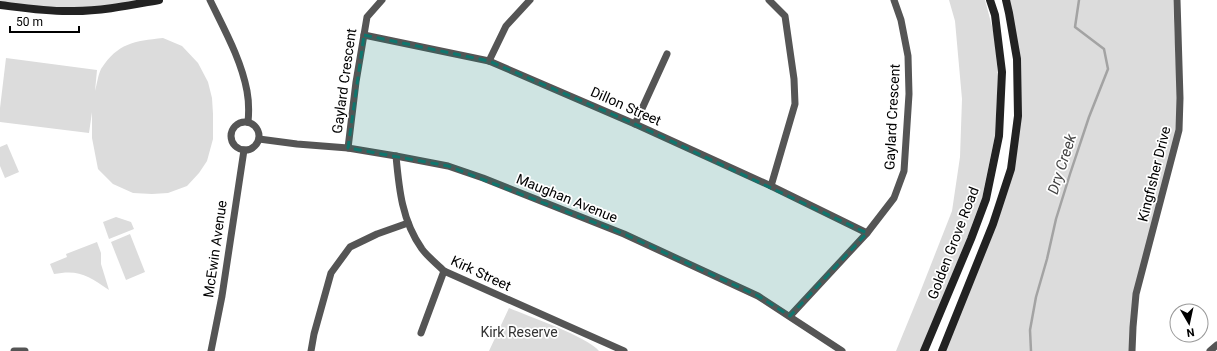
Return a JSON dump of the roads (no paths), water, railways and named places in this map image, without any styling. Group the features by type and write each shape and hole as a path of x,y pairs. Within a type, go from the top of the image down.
{"main road":[{"path":"0,5 48,11 74,11 117,8 159,0"},
{"name":"Golden Grove Road","path":"924,351 971,239 986,199 999,136 1002,72 995,15 990,0"},
{"name":"Golden Grove Road","path":"942,351 994,224 1011,168 1018,116 1017,59 1006,0"}],"street":[{"path":"210,0 242,72 247,93 248,122"},
{"name":"Gaylard Crescent","path":"348,148 356,82 368,17 382,0"},
{"path":"489,61 506,26 530,0"},
{"path":"769,0 785,16 794,79 795,104 771,186"},
{"name":"Gaylard Crescent","path":"790,316 867,232 894,198 904,170 909,94 908,56 901,20 894,0"},
{"name":"Kingfisher Drive","path":"1132,351 1136,294 1179,130 1180,98 1178,0"},
{"name":"Dillon Street","path":"364,35 489,61 635,124 867,232"},
{"path":"635,124 667,54"},
{"path":"248,122 255,126 258,130 259,139 255,146 248,150 244,150 235,146 232,142 231,134 235,126 239,123 248,122"},
{"name":"Maughan Avenue","path":"259,139 348,148 396,156 448,166 483,178 624,234 758,296 842,351"},
{"name":"McEwin Avenue","path":"211,351 222,296 244,150"},
{"name":"Kirk Street","path":"396,156 400,198 408,223 422,249 444,271 615,349 624,351"},
{"path":"311,351 314,334 331,273 350,247 377,234 408,223"},
{"path":"421,333 444,271"},
{"path":"1210,351 1217,345"},
{"path":"14,351 25,351"}],"waterway":[{"name":"Dry Creek","path":"1031,351 1030,330 1036,297 1047,259 1056,219 1089,117 1108,69 1104,49 1075,27 1079,0"}],"park label":[{"name":"Kirk Reserve","path":"519,332"}]}
